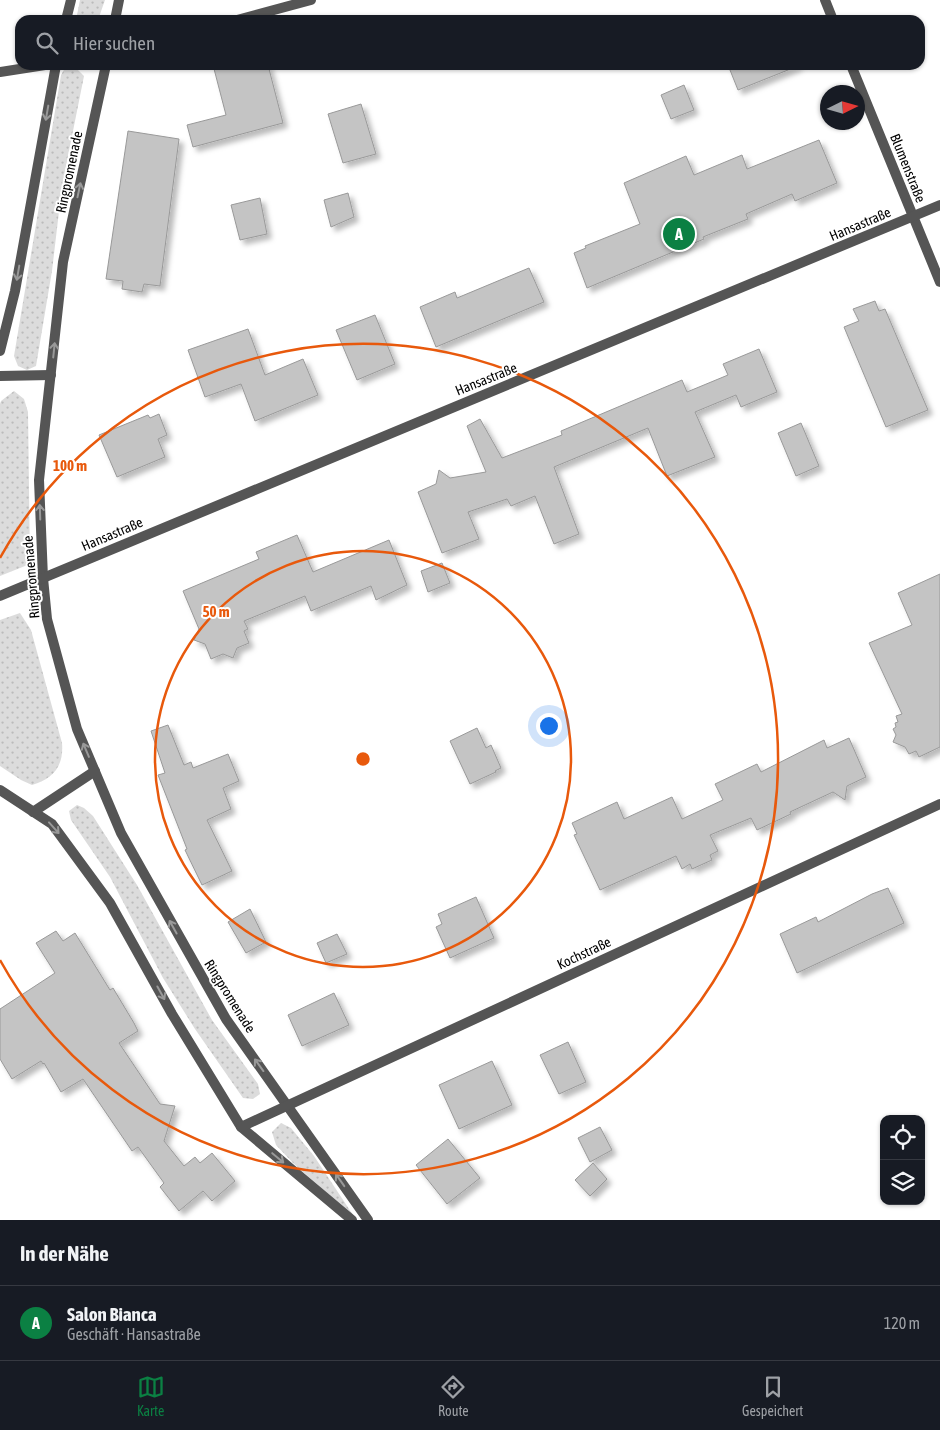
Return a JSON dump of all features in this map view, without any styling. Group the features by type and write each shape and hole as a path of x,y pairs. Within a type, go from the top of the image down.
{"street":[{"path":"67,15 71,0"},
{"path":"116,15 119,0"},
{"path":"256,15 311,0"},
{"path":"824,0 831,15"},
{"path":"0,72 15,70"},
{"path":"0,351 15,291 55,70"},
{"name":"Ringpromenade","path":"105,70 64,262 39,480 43,578 48,619 77,729 121,833 226,1019 368,1220"},
{"name":"Blumenstraße","path":"853,70 940,282"},
{"name":"Hansastraße","path":"0,596 940,206"},
{"path":"0,376 51,375"},
{"path":"33,812 94,770"},
{"path":"0,790 52,824 110,903 172,1014 241,1127 352,1220"},
{"name":"Kochstraße","path":"241,1127 287,1104 940,804"}],"shaded area":[{"path":"80,0 105,0 100,15 77,15"},
{"path":"64,70 78,70 84,76 62,186 52,271 36,366 27,370 18,366 14,356 61,75"},
{"path":"14,391 24,399 28,412 30,564 0,576 0,404 1,401"},
{"path":"20,613 31,630 62,743 61,758 56,770 46,779 32,785 0,766 0,620"},
{"path":"77,805 93,816 137,885 212,1020 258,1084 260,1094 253,1099 243,1098 195,1029 163,978 110,877 71,820 69,811"},
{"path":"281,1123 291,1128 314,1156 355,1218 293,1163 276,1145 272,1132"}],"building":[{"path":"214,70 269,70 283,123 193,147 187,125 226,115"},
{"path":"730,70 788,70 738,90"},
{"path":"684,85 694,110 671,119 661,95"},
{"path":"361,104 376,154 343,163 328,114"},
{"path":"128,131 179,139 160,286 144,284 142,292 122,289 123,281 106,279"},
{"path":"819,140 837,183 795,201 792,194 746,214 748,219 587,288 574,253 586,248 585,246 640,224 624,183 686,156 694,175 742,155 747,169"},
{"path":"348,193 354,217 331,227 324,200"},
{"path":"260,198 267,234 240,240 231,205"},
{"path":"529,268 544,302 436,347 420,307 455,292 457,298"},
{"path":"875,301 879,311 885,309 928,410 886,427 844,327 859,321 853,309"},
{"path":"375,315 395,364 357,380 336,330"},
{"path":"248,329 265,375 303,359 318,395 255,421 241,384 205,397 188,350"},
{"path":"759,349 777,392 741,407 736,395 695,412 715,457 667,476 648,428 554,467 579,534 554,544 535,496 511,506 507,499 468,512 479,539 442,553 418,492 436,484 439,470 450,478 486,472 467,426 480,419 502,458 562,435 561,431 682,380 687,392 728,375 723,364"},
{"path":"159,414 167,435 158,439 165,457 117,477 99,435 148,415 150,418"},
{"path":"801,423 819,466 796,476 778,433"},
{"path":"297,535 313,572 389,540 407,585 376,600 371,586 311,611 305,596 244,621 248,629 244,631 249,643 237,648 233,658 223,654 211,659 205,644 194,640 199,629 183,591 259,559 256,552"},
{"path":"442,563 450,583 428,592 421,571"},
{"path":"940,574 940,747 919,757 916,751 909,754 905,747 893,742 896,735 893,729 896,727 895,723 898,722 896,716 902,714 869,643 912,625 898,593"},
{"path":"168,725 184,765 191,762 193,768 228,754 239,781 223,788 231,809 207,820 232,871 202,885 185,850 187,849 158,775 165,773 151,731"},
{"path":"477,728 486,748 491,745 501,768 470,784 450,741"},
{"path":"849,738 866,777 847,786 845,800 833,792 757,830 751,818 710,835 718,851 710,855 712,860 692,869 690,864 682,869 676,856 600,890 574,835 577,834 572,823 617,802 624,819 672,797 682,819 723,800 715,784 757,764 761,772 824,740 827,748"},
{"path":"888,888 904,923 797,973 780,934 816,917 818,922 872,894"},
{"path":"476,897 494,938 450,958 436,927 442,924 438,914"},
{"path":"250,909 266,942 246,953 228,922"},
{"path":"56,931 63,941 75,933 110,990 113,988 134,1023 138,1031 119,1043 160,1104 175,1106 164,1141 184,1166 195,1157 200,1163 212,1153 235,1181 212,1201 203,1191 179,1211 160,1187 164,1183 138,1147 132,1151 83,1079 61,1092 41,1061 12,1079 0,1059 0,1009 55,973 36,943"},
{"path":"337,934 347,954 326,963 317,943"},
{"path":"334,993 349,1025 302,1046 288,1015"},
{"path":"568,1042 586,1082 559,1094 540,1055"},
{"path":"492,1061 512,1105 459,1129 439,1085"},
{"path":"600,1127 612,1150 590,1162 578,1138"},
{"path":"448,1139 480,1178 447,1204 416,1165"},
{"path":"593,1163 607,1179 590,1196 575,1180"}],"place":[{"name":"Salon Bianca","path":"679,234"}]}
